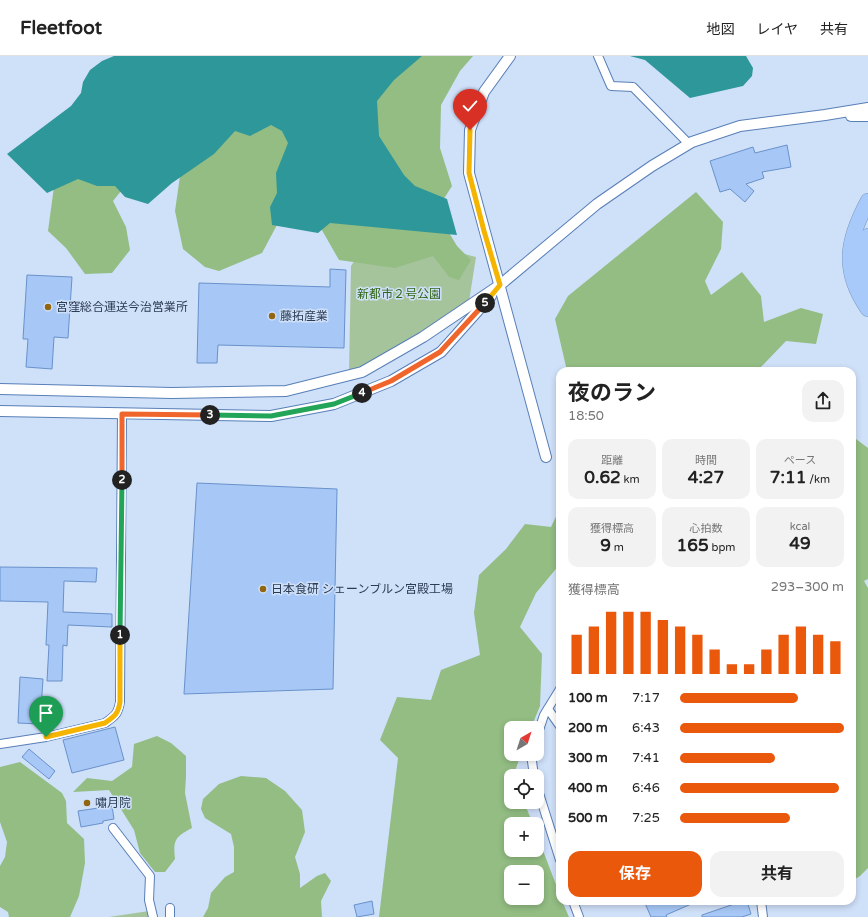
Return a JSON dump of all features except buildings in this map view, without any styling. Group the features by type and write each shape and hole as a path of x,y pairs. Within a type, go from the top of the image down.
{"highway":[{"path":"868,201 858,220 852,237 850,256 854,280 859,294 868,309"},
{"path":"868,236 863,276 868,290"}],"street":[{"path":"510,56 484,92 470,130 469,173 546,457"},
{"path":"598,56 611,86 633,87 689,144"},
{"path":"0,389 172,393 286,391 362,372 423,337 500,285 597,204 652,166 689,144 740,126 868,108"},
{"path":"825,115 868,116"},
{"path":"0,411 271,416 334,404 391,381 440,352 500,285"},
{"path":"0,744 46,737 105,723 113,718 118,712 120,702 122,414"},
{"path":"542,721 556,696"},
{"path":"548,709 556,720"},
{"path":"544,809 556,847"},
{"path":"113,828 150,876 149,900 153,917"},
{"path":"574,905 579,917"},
{"path":"762,905 763,917"},
{"path":"170,908 170,917"}],"green space":[{"name":"新都市２号公園","path":"363,248 449,250 476,257 468,308 373,366 349,372 351,266"},
{"path":"149,911 150,917 109,917"}],"shaded area":[{"path":"114,56 422,56 394,80 377,101 379,136 404,175 415,186 447,199 457,235 330,223 318,233 272,225 270,207 277,193 276,173 288,143 282,131 271,125 250,136 235,131 214,154 172,183 148,204 125,197 115,186 97,186 78,179 47,193 7,154 71,106 81,93 83,82 90,70 102,61"},
{"path":"395,56 473,56 460,71 441,105 440,148 452,186 436,211 457,246 471,260 459,280 449,277 433,256 395,268 339,260 311,211 286,208 262,253 219,271 205,267 183,249 175,211 182,162 129,181 113,201 126,227 130,250 112,273 85,274 66,248 48,231 56,172 359,91"},
{"path":"630,56 746,56 753,68 752,76 743,86 690,98 645,60"},
{"path":"696,192 723,222 721,249 705,281 711,295 742,272 761,296 764,322 801,308 823,314 816,344 786,341 761,367 566,367 555,319 568,296"},
{"path":"856,439 868,448 868,579 864,581 868,588 868,868 856,878"},
{"path":"556,516 556,569 536,593 520,627 542,654 540,706 534,721 504,721 504,761 519,761 516,769 504,769 504,809 527,809 530,817 504,817 504,857 544,857 544,853 556,885 556,905 564,905 569,917 379,917 398,758 380,740 397,697 431,700 441,670 480,655 474,613 479,575 506,549 525,524 551,527"},
{"path":"157,736 171,743 186,756 185,793 192,828 176,840 174,847 175,859 165,872 155,872 140,853 134,830 109,790 73,792 87,778 112,781 132,767 134,744"},
{"path":"20,762 62,793 66,801 67,823 84,839 85,863 79,896 70,917 9,917 8,912 0,907 0,866 5,857 7,842 0,822 0,767"},
{"path":"241,776 266,778 285,791 302,810 305,832 295,857 300,874 300,888 317,876 325,873 331,881 321,901 322,917 203,917 208,908 211,893 225,877 234,872 234,847 231,834 205,818 201,809 203,799 219,784"}],"place":[{"name":"宮窪総合運送今治営業所","path":"48,307"},
{"name":"藤拓産業","path":"272,316"},
{"name":"日本食研 シェーンブルン宮殿工場","path":"263,589"},
{"name":"嘯月院","path":"87,803"}],"route":[{"path":"46,737 105,723 113,718 118,712 120,702 122,414 271,416 334,404 391,381 440,352 500,285 469,173 470,130"}]}
